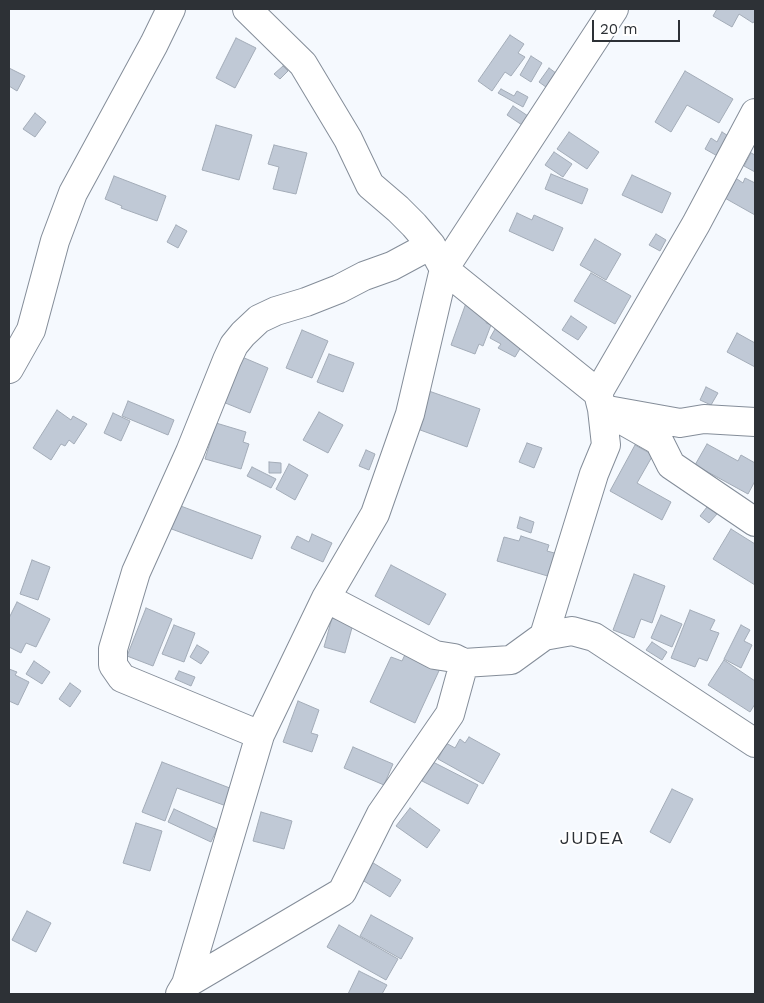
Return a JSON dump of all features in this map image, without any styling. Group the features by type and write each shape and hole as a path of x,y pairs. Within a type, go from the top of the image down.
{"street":[{"path":"9,369 31,330 55,241 72,193 154,44 171,9"},
{"path":"247,9 303,64 348,139 370,185 404,214 431,245 444,269 600,401 659,441 671,465 755,522"},
{"path":"183,989 260,735 326,598 375,514 410,414 444,269 614,9"},
{"path":"544,636 594,474 606,445 600,401 755,113"},
{"path":"260,735 122,678 113,665 113,649 136,572 190,452 227,360 234,345 243,334 259,319 276,311 339,289 364,276 392,266 431,245"},
{"path":"600,401 680,424 704,419 755,422"},
{"path":"326,598 435,655 454,658 464,663 511,660 544,636 572,631 594,637 755,743"},
{"path":"183,989 342,892 381,814 450,714 464,663"}],"building":[{"path":"717,9 755,9 755,20 753,23 739,14 732,27 713,16"},
{"path":"510,35 524,44 518,53 525,57 511,76 505,72 492,91 478,81"},
{"path":"236,38 256,48 235,88 216,78"},
{"path":"531,56 542,63 531,82 520,75"},
{"path":"283,66 288,71 280,79 274,74"},
{"path":"9,68 25,76 17,91 9,86"},
{"path":"549,68 560,76 550,90 539,82"},
{"path":"685,71 733,99 719,123 687,105 671,132 655,122"},
{"path":"501,89 514,96 517,91 528,97 523,107 498,93"},
{"path":"513,106 537,122 531,131 507,115"},
{"path":"35,113 46,122 35,137 23,129"},
{"path":"216,125 252,135 239,180 202,170"},
{"path":"569,132 599,152 587,169 557,149"},
{"path":"722,132 733,139 721,158 705,149 711,138 717,142"},
{"path":"274,145 307,153 296,194 273,189 279,167 268,164"},
{"path":"554,152 572,164 563,177 545,165"},
{"path":"751,153 755,155 755,172 744,166"},
{"path":"551,174 588,189 582,204 545,189"},
{"path":"632,175 671,193 662,213 622,195"},
{"path":"114,176 166,196 157,221 121,208 122,206 105,199"},
{"path":"734,177 743,183 745,178 755,183 755,215 723,197"},
{"path":"517,213 532,220 534,215 563,228 553,251 509,231"},
{"path":"176,225 187,231 178,248 167,242"},
{"path":"656,234 666,240 660,251 649,245"},
{"path":"595,239 621,254 606,280 580,265"},
{"path":"591,273 631,296 615,324 574,301"},
{"path":"466,303 490,311 486,323 491,325 483,346 479,344 475,354 451,345"},
{"path":"571,316 587,327 578,340 562,330"},
{"path":"499,322 527,337 515,357 498,348 501,344 490,338"},
{"path":"302,330 328,341 312,378 286,368"},
{"path":"737,333 755,343 755,367 727,352"},
{"path":"329,354 354,363 343,392 317,382"},
{"path":"242,357 268,368 250,413 223,402"},
{"path":"706,387 718,393 711,405 700,400"},
{"path":"426,390 480,409 467,447 412,427"},
{"path":"128,401 174,420 168,435 122,416"},
{"path":"57,410 71,420 73,416 87,424 74,444 69,440 65,446 61,444 51,460 33,448"},
{"path":"319,412 343,425 328,453 303,440"},
{"path":"113,413 130,421 121,441 104,433"},
{"path":"216,423 246,432 243,442 249,444 241,469 205,459"},
{"path":"527,443 542,448 534,468 519,462"},
{"path":"707,444 738,461 741,455 755,463 755,481 748,494 695,465"},
{"path":"635,445 653,455 637,483 671,502 662,520 610,491"},
{"path":"366,450 375,454 369,470 359,466"},
{"path":"269,462 281,463 281,473 269,473"},
{"path":"289,464 308,475 295,500 276,489"},
{"path":"252,467 276,479 271,488 247,476"},
{"path":"178,505 261,536 252,559 169,528"},
{"path":"707,507 717,514 709,523 700,516"},
{"path":"520,517 534,522 531,533 517,528"},
{"path":"731,529 755,544 755,585 713,559"},
{"path":"312,534 332,543 323,562 291,548 297,536 309,542"},
{"path":"521,536 549,545 547,551 558,554 551,577 497,561 504,537 519,541"},
{"path":"32,560 50,567 38,600 20,594"},
{"path":"391,565 446,594 429,625 375,596"},
{"path":"634,574 665,586 652,623 641,619 634,638 613,630"},
{"path":"17,602 50,619 36,647 26,643 21,653 9,647 9,618"},
{"path":"146,608 172,619 153,666 127,656"},
{"path":"690,610 715,620 710,630 719,633 707,661 699,658 695,667 671,658"},
{"path":"661,615 682,624 672,647 651,638"},
{"path":"332,618 353,624 345,653 324,647"},
{"path":"174,625 195,633 184,662 162,654"},
{"path":"741,625 750,630 744,641 752,645 741,668 724,659"},
{"path":"652,642 667,652 662,660 646,650"},
{"path":"197,645 209,652 201,664 190,657"},
{"path":"409,646 443,662 415,723 370,702 391,657 402,661"},
{"path":"724,660 755,681 755,704 750,712 708,685"},
{"path":"34,661 50,672 42,684 26,674"},
{"path":"9,669 17,672 15,675 29,682 18,705 9,701"},
{"path":"179,671 195,677 191,686 175,679"},
{"path":"70,683 81,691 70,707 59,699"},
{"path":"298,701 319,710 311,733 318,735 312,752 283,742"},
{"path":"469,737 500,754 483,784 438,759 446,743 455,748 460,739 465,743"},
{"path":"353,747 393,764 384,785 344,768"},
{"path":"431,761 478,785 468,804 422,781"},
{"path":"162,762 235,790 229,807 177,788 165,821 142,812"},
{"path":"672,789 693,799 670,843 650,832"},
{"path":"410,808 440,830 427,848 396,826"},
{"path":"174,809 217,829 211,842 168,822"},
{"path":"261,812 292,821 284,849 253,841"},
{"path":"136,823 162,831 150,871 123,863"},
{"path":"370,861 401,880 390,897 359,878"},
{"path":"27,911 51,923 36,952 12,940"},
{"path":"371,915 413,938 401,959 360,936"},
{"path":"339,925 398,959 386,980 327,947"},
{"path":"359,971 387,985 382,994 348,994"}],"district":[{"name":"JUDEA","path":"592,839"}]}
